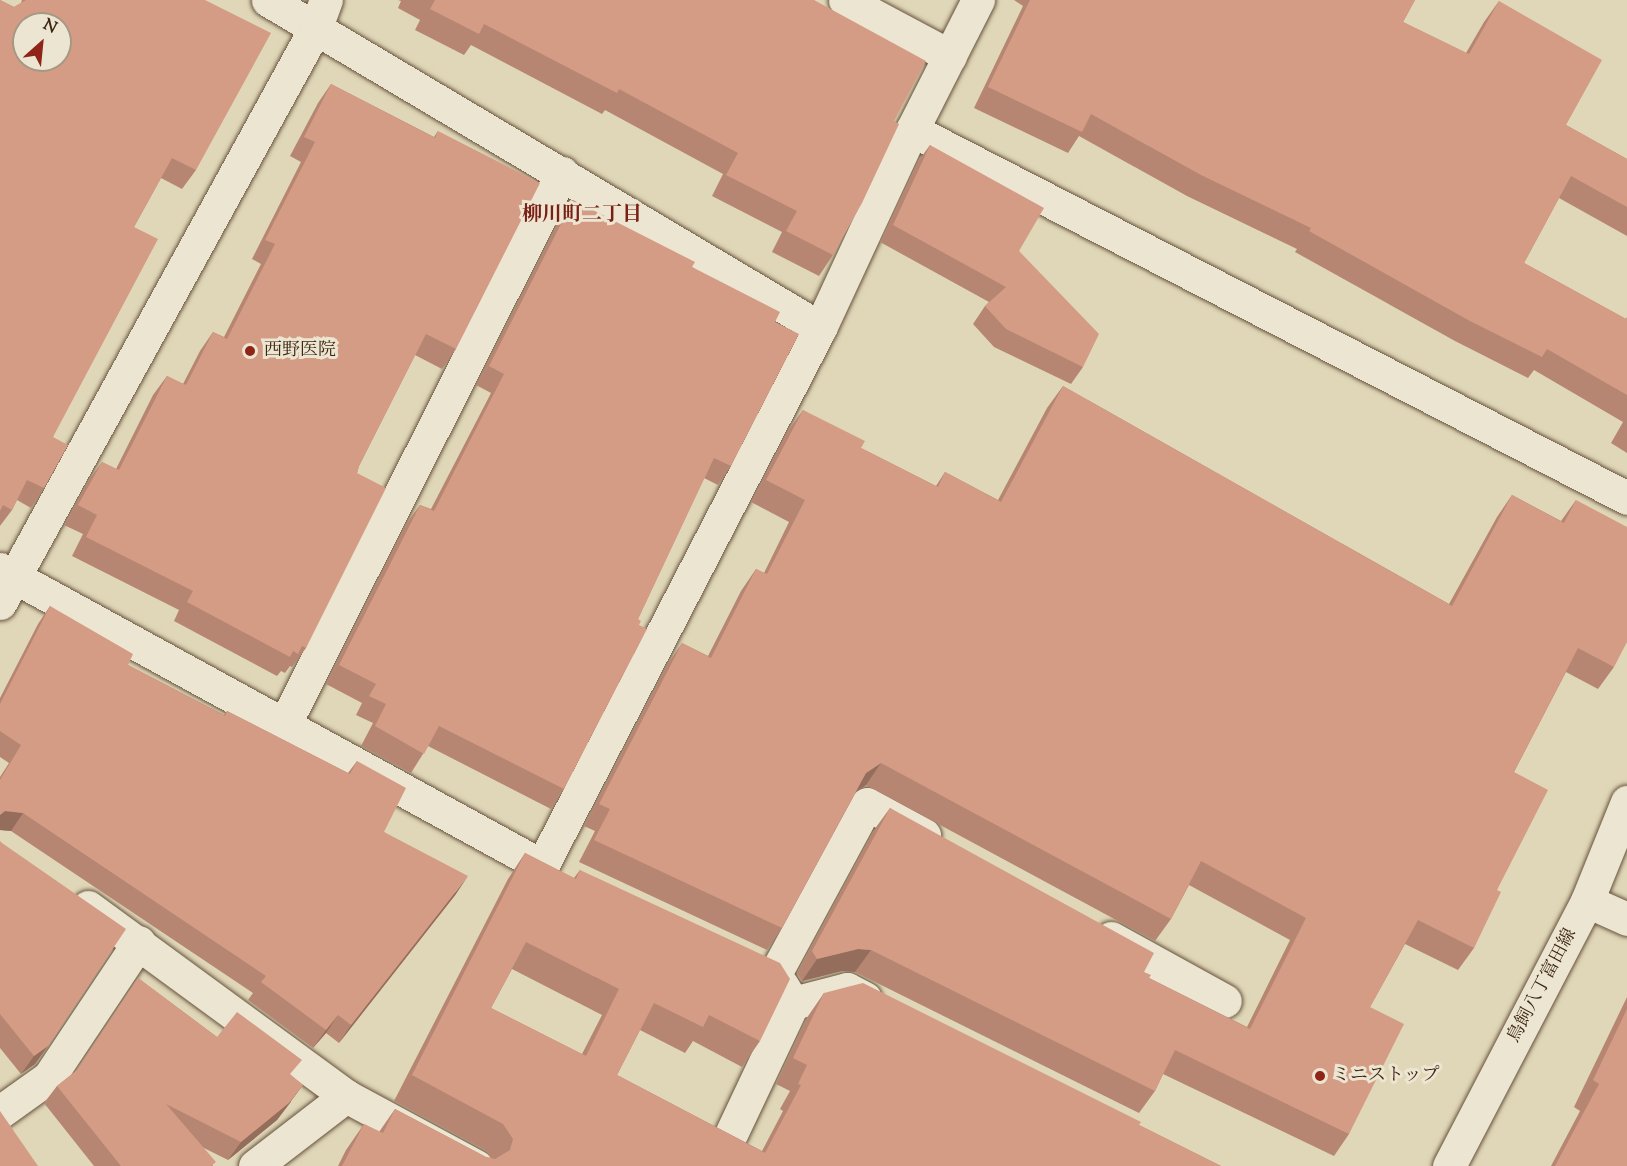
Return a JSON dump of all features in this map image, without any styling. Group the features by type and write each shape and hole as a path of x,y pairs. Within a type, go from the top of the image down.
{"street":[{"path":"268,0 321,14 562,173 820,328"},
{"path":"845,0 950,56"},
{"path":"542,866 820,328 912,130 978,0"},
{"path":"321,14 4,583 285,723 542,866 574,881"},
{"path":"912,130 1627,498"},
{"path":"285,723 562,173"},
{"name":"鳥飼八丁富田線","path":"1449,1166 1587,901 1627,802"},
{"path":"775,974 867,804 949,849"},
{"path":"63,890 139,942 346,1096 476,1166"},
{"path":"1587,901 1627,919"},
{"path":"1082,922 1225,1001"},
{"path":"0,1112 49,1077 139,942"},
{"path":"743,960 775,974 793,1003"},
{"path":"730,1134 793,1003 847,989 888,1010"},
{"path":"255,1166 346,1096"}],"building":[{"path":"0,0 14,7 26,0 205,0 271,33 196,170 172,158 134,227 158,239 53,437 68,445 44,488 27,480 12,510 3,505 0,511"},
{"path":"435,0 814,0 926,61 894,121 899,124 862,203 833,255 786,231 797,211 726,175 738,153 619,89 617,93 484,24 479,34 430,9"},
{"path":"1030,0 1415,0 1403,22 1469,54 1499,1 1602,60 1566,125 1627,159 1627,207 1571,176 1524,263 1627,318 1627,395 1547,349 1542,357 1470,321 1309,231 1311,228 1201,175 1091,114 1082,132 988,87"},
{"path":"331,84 435,138 438,131 540,183 456,349 426,334 357,473 386,488 306,648 302,646 298,654 293,651 290,657 187,602 193,591 86,537 97,515 78,505 102,462 119,470 167,376 186,385 213,332 227,339 275,244 265,240 315,142 304,137"},
{"path":"930,145 1044,208 1019,251 1099,334 1083,367 1006,329 985,306 1006,287 893,225"},
{"path":"573,200 695,262 692,267 780,312 775,322 799,334 731,466 714,458 638,619 641,621 639,625 647,629 564,789 439,726 424,754 375,726 386,704 369,696 376,684 339,665 420,505 434,511 504,374 489,366"},
{"path":"1063,386 1452,606 1512,495 1564,523 1576,500 1627,527 1627,642 1614,667 1578,648 1514,772 1548,790 1497,890 1501,892 1474,948 1418,920 1370,1007 1404,1024 1349,1134 1175,1050 1155,1091 871,950 858,949 817,959 812,951 890,808 1154,953 1144,972 1151,975 1149,978 1250,1029 1306,918 1201,861 1171,919 881,763 866,773 782,928 594,840 610,809 599,804 682,643 711,658 756,569 767,574 805,500 766,480 803,410 865,441 861,448 938,487 945,472 1001,502"},
{"path":"50,606 133,654 128,665 225,716 227,711 350,774 357,761 406,788 384,832 468,876 351,1025 338,1015 326,1030 261,982 266,976 23,813 5,811 0,815 0,780 21,745 0,731 0,704"},
{"path":"0,841 126,929 48,1046 34,1056 0,1014"},
{"path":"525,853 576,879 580,870 780,963 790,979 760,1041 709,1015 703,1027 654,1003 617,1075 765,1153 801,1085 798,1084 807,1065 793,1058 824,993 863,983 1141,1122 1139,1125 1221,1166 342,1166 364,1124 383,1133 395,1109 486,1157 495,1159 510,1150 513,1139 503,1124 412,1075","holes":["526,942 619,989 586,1056 491,1008"]},
{"path":"138,978 217,1037 237,1012 302,1060 290,1074 303,1085 289,1103 241,1142 166,1104 216,1162 211,1166 121,1166 57,1086 77,1070"},
{"path":"1627,1009 1627,1166 1555,1166 1599,1084 1593,1080"},
{"path":"0,1111 38,1166 0,1166"}],"place":[{"name":"西野医院","path":"250,351"},
{"name":"ミニストップ","path":"1320,1076"}],"district":[{"name":"柳川町二丁目","path":"582,215"}]}
